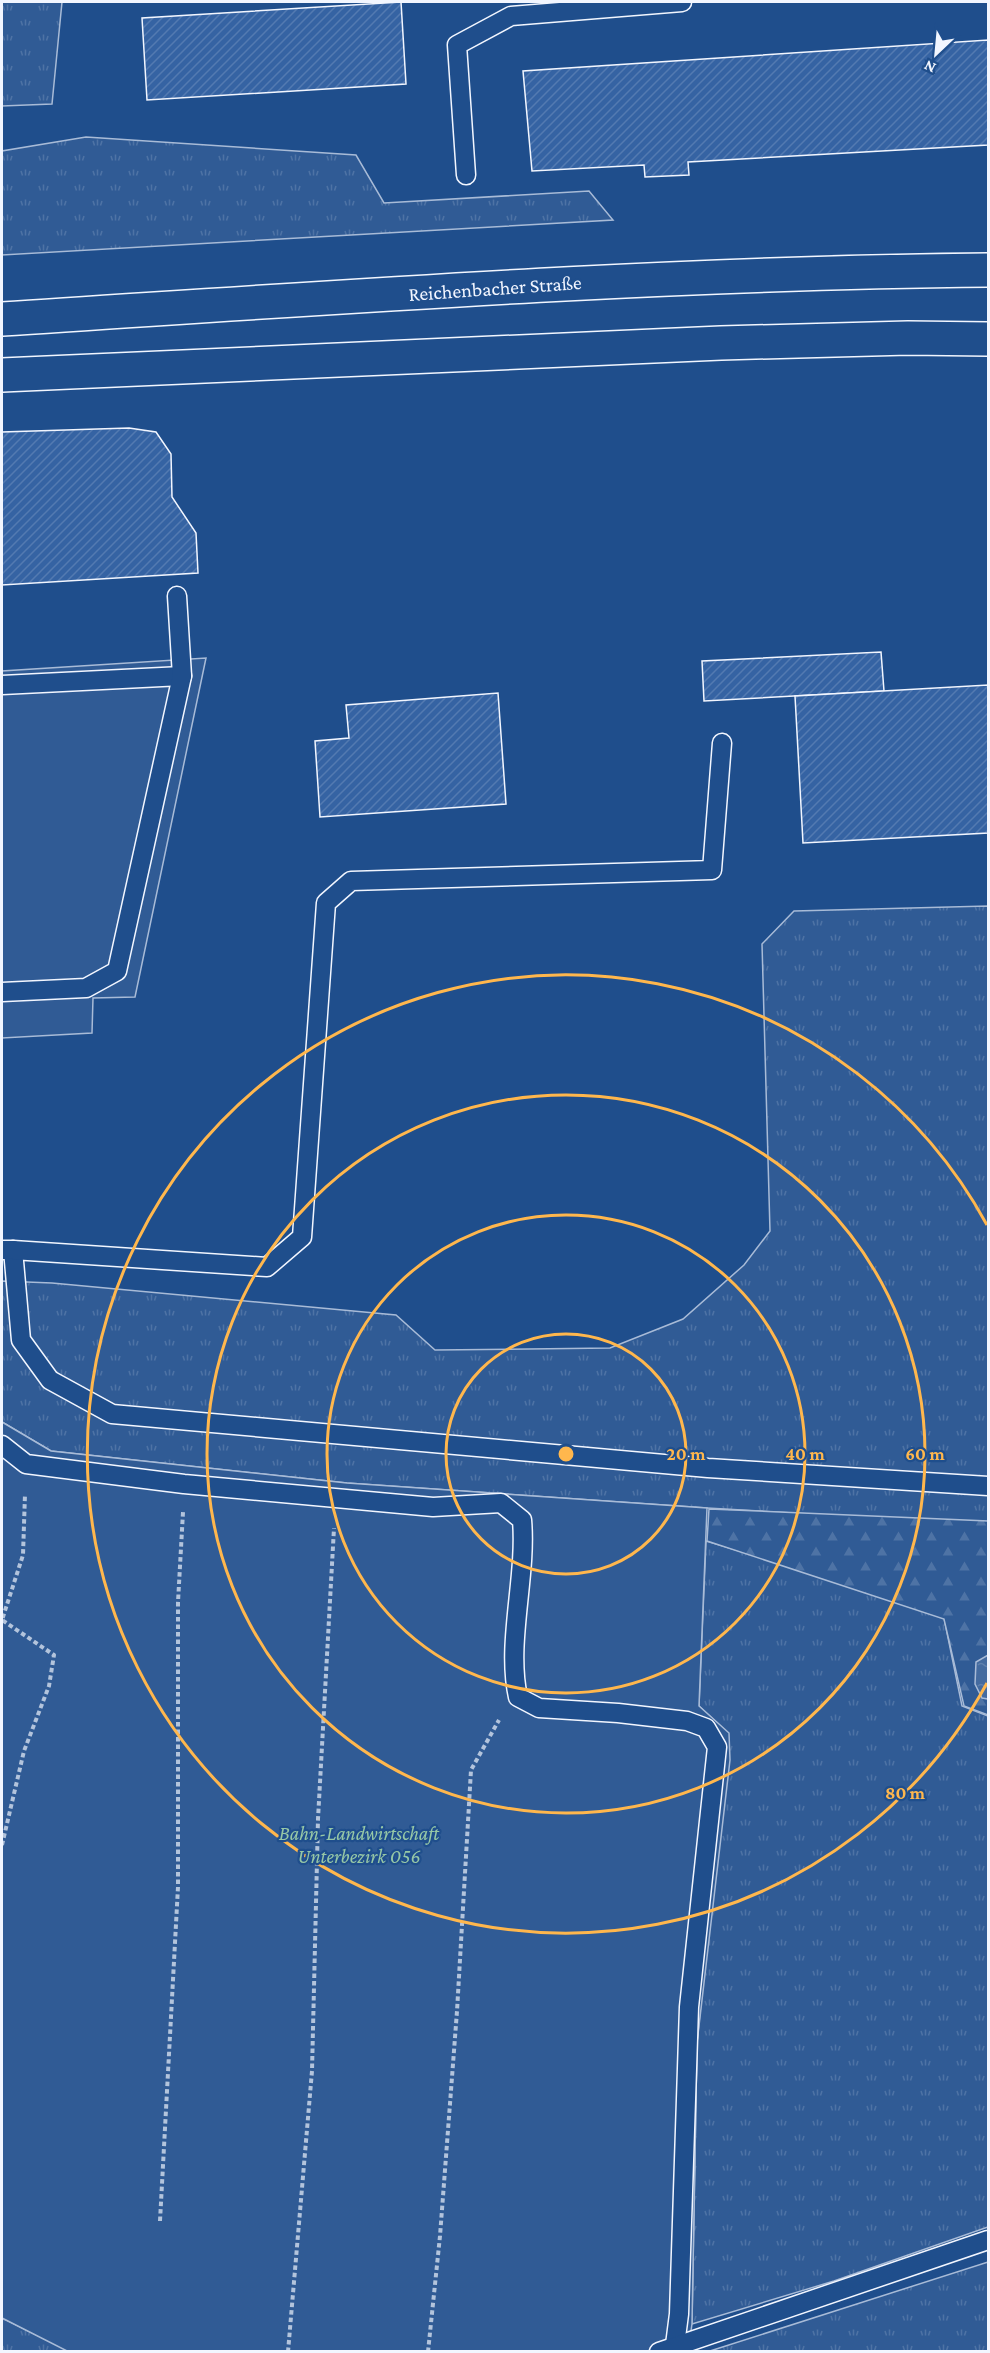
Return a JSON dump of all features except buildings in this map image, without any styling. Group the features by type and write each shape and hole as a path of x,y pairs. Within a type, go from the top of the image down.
{"main road":[{"name":"Reichenbacher Straße","path":"2,319 593,281 880,271 988,270"},
{"path":"2,375 721,343 908,338 988,339"}],"lane":[{"path":"466,175 457,45 511,16 682,2"},
{"path":"2,993 86,988 117,971 182,676 177,596"},
{"path":"2,685 182,676"},
{"path":"722,743 712,870 351,881 326,903 302,1237 267,1267 7,1250 21,1340 50,1380 112,1414 708,1468 988,1486"},
{"path":"2,1445 26,1464 184,1484 433,1507 501,1503 522,1520 524,1544 513,1675 518,1697 539,1708 618,1713 687,1721 706,1728 717,1747 689,2007 679,2313 667,2348"},
{"path":"667,2348 988,2240"}],"path":[{"path":"2,1845 24,1751 50,1686 54,1655 2,1620 23,1555 26,1464"},
{"path":"160,2221 178,1887 178,1602 184,1484"},
{"path":"288,2352 312,2071 318,1819 336,1497"},
{"path":"428,2352 440,2236 457,2011 471,1770 497,1723 518,1697"}],"green space":[{"path":"2,2 62,2 52,104 2,106"},
{"path":"86,137 356,155 384,203 589,191 613,220 2,255 2,151"},
{"path":"988,906 988,1524 707,1508 347,1483 51,1451 2,1422 2,1281 52,1283 396,1315 435,1350 610,1348 683,1319 744,1265 770,1231 762,944 794,911"},
{"path":"709,1509 988,1521 988,1715 964,1706 944,1619 707,1541"},
{"path":"706,1541 875,1592 944,1618 962,1706 988,1716 988,2227 834,2281 692,2324 697,2043 728,1733 699,1706"},
{"path":"988,2262 988,2351 710,2351"},
{"path":"2,2318 69,2351 2,2351"}],"shaded area":[{"path":"206,658 135,997 93,998 92,1033 2,1038 2,671"},
{"name":"Bahn-Landwirtschaft Unterbezirk 056","path":"2,1422 51,1451 347,1483 707,1508 699,1706 729,1733 730,1760 697,2043 692,2324 688,2351 69,2352 2,2318"}],"water":[{"path":"988,1655 988,1699 982,1698 975,1684 976,1662"}]}
